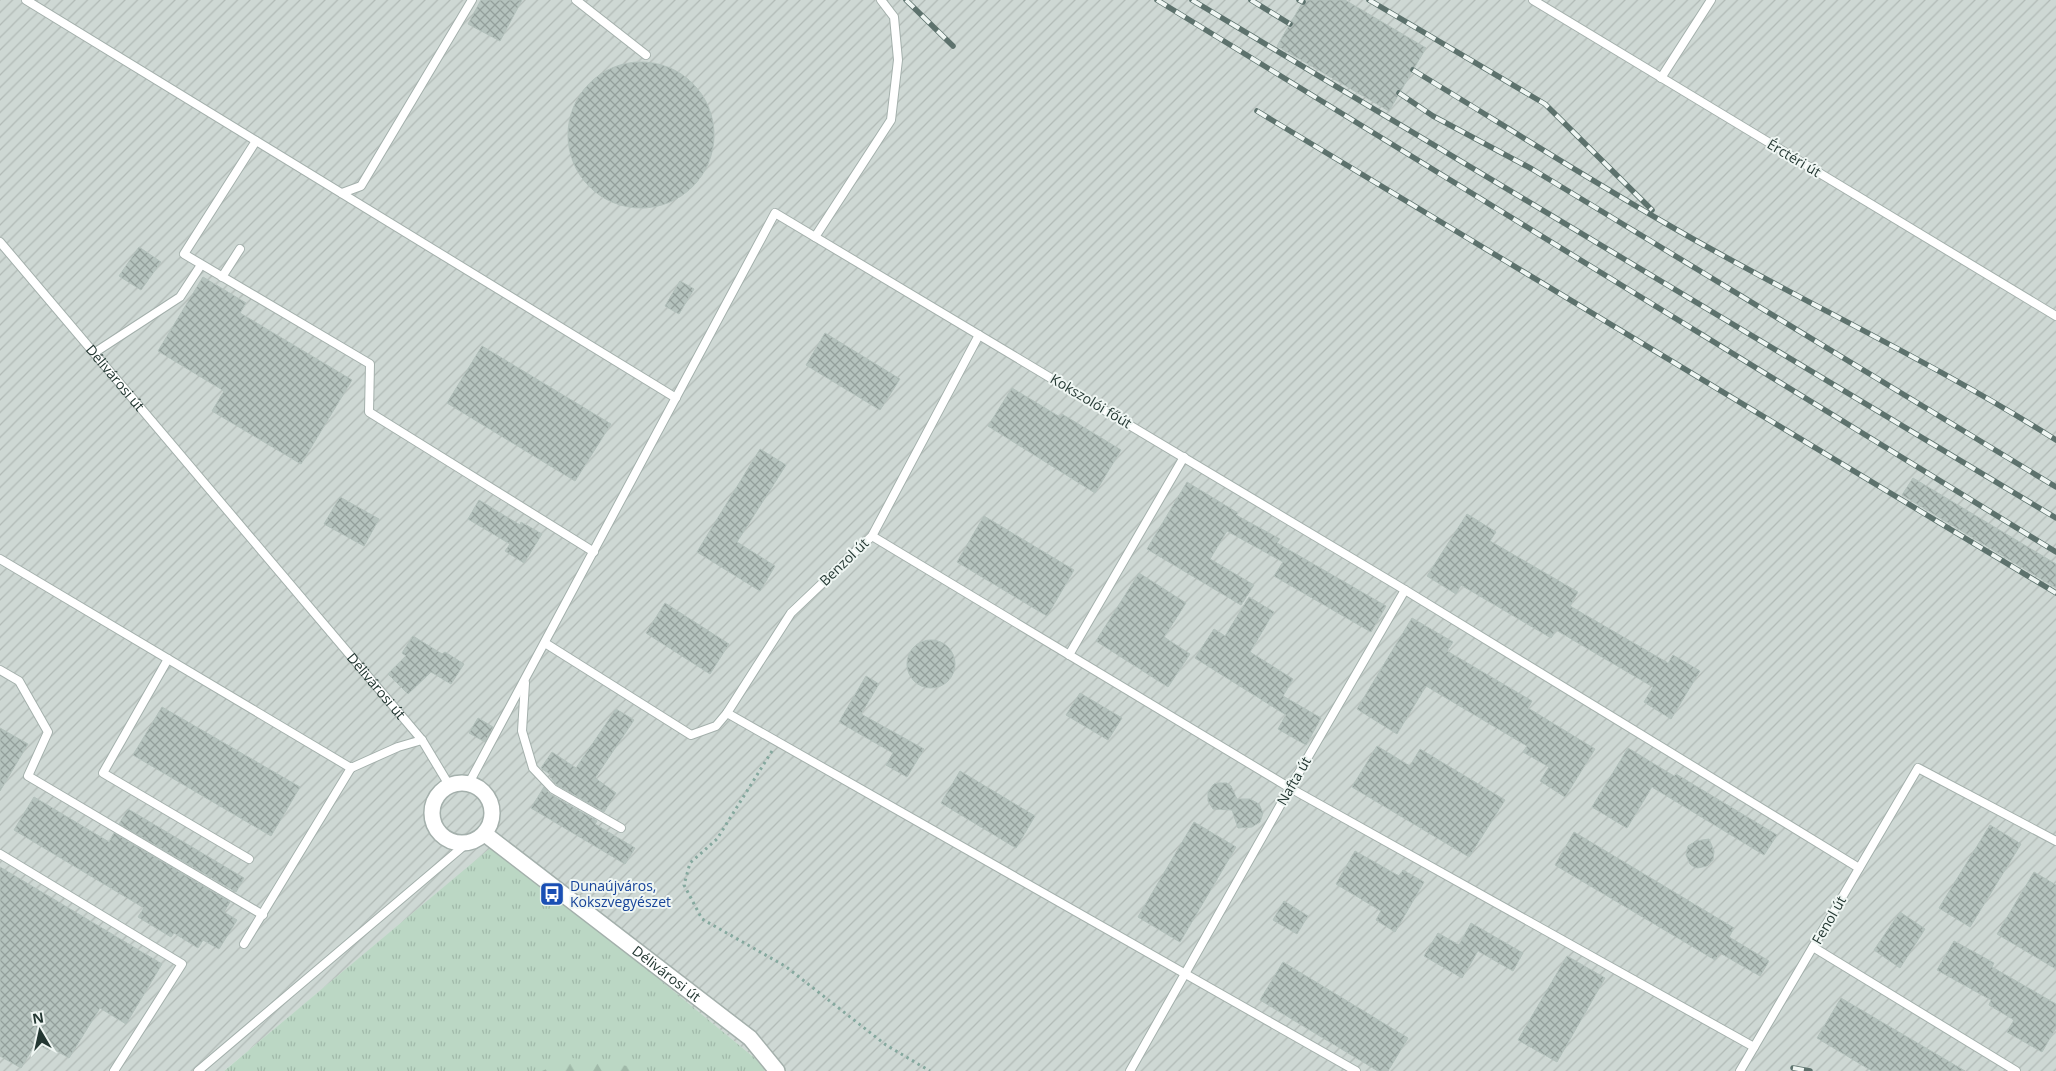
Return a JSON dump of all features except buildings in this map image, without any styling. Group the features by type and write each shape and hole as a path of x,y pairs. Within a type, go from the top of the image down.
{"street":[{"path":"470,783 487,795 493,814 485,834 466,844 445,839 432,822 434,801 449,785 470,783"},
{"name":"Délivárosi út","path":"485,834 750,1038 776,1071"}],"lane":[{"path":"26,0 676,398 470,783"},
{"path":"342,193 361,186 472,0"},
{"path":"576,0 646,55"},
{"path":"815,238 891,120 898,60 894,17 881,0"},
{"name":"Érctéri út","path":"1533,0 2056,316"},
{"path":"1661,78 1711,0"},
{"path":"256,141 184,254 370,364 369,412 594,552"},
{"name":"Kokszolói főút","path":"676,398 775,214 1405,590 1860,868"},
{"name":"Délivárosi út","path":"0,242 422,740 449,785"},
{"path":"222,277 240,248"},
{"path":"94,353 180,297 201,265"},
{"name":"Benzol út","path":"545,644 691,735 716,726 727,713 791,613 872,536 980,335"},
{"path":"1069,655 1184,457"},
{"path":"872,536 1290,788 1754,1047"},
{"path":"0,559 351,768"},
{"name":"Nafta út","path":"1130,1071 1290,788 1405,590"},
{"path":"168,659 103,773 249,859"},
{"path":"0,670 19,681 48,732 28,776 263,915"},
{"path":"526,678 522,731 533,768 553,789 621,828"},
{"path":"727,713 1356,1071"},
{"path":"244,944 351,768 398,747 422,740"},
{"name":"Fenol út","path":"1740,1071 1918,768 2056,841"},
{"path":"198,1071 466,844"},
{"path":"0,854 182,964 114,1071"},
{"path":"1813,947 2016,1071"}],"path":[{"path":"777,742 717,839 690,863 684,885 702,919 785,966 886,1044 930,1071"}],"shaded area":[{"path":"0,0 2056,0 2056,1071 765,1071 762,1064 495,845 224,1071 0,1071"}],"green space":[{"path":"495,844 762,1064 765,1071 224,1071"},
{"path":"571,1058 628,1066 634,1071 542,1071"}],"railway":[{"path":"906,0 953,46"},
{"path":"1157,0 2056,552"},
{"path":"1192,0 2056,518"},
{"path":"1251,0 1290,24"},
{"path":"1299,0 1303,2"},
{"path":"1369,0 1545,104 1652,210"},
{"path":"1413,70 1665,223 1960,383 2056,440"},
{"path":"1399,93 1433,116 1532,169 2056,487"},
{"path":"1257,111 2056,593"},
{"path":"1793,1068 1810,1071"}],"place":[{"name":"Dunaújváros, Kokszvegyészet","path":"552,894"}]}
